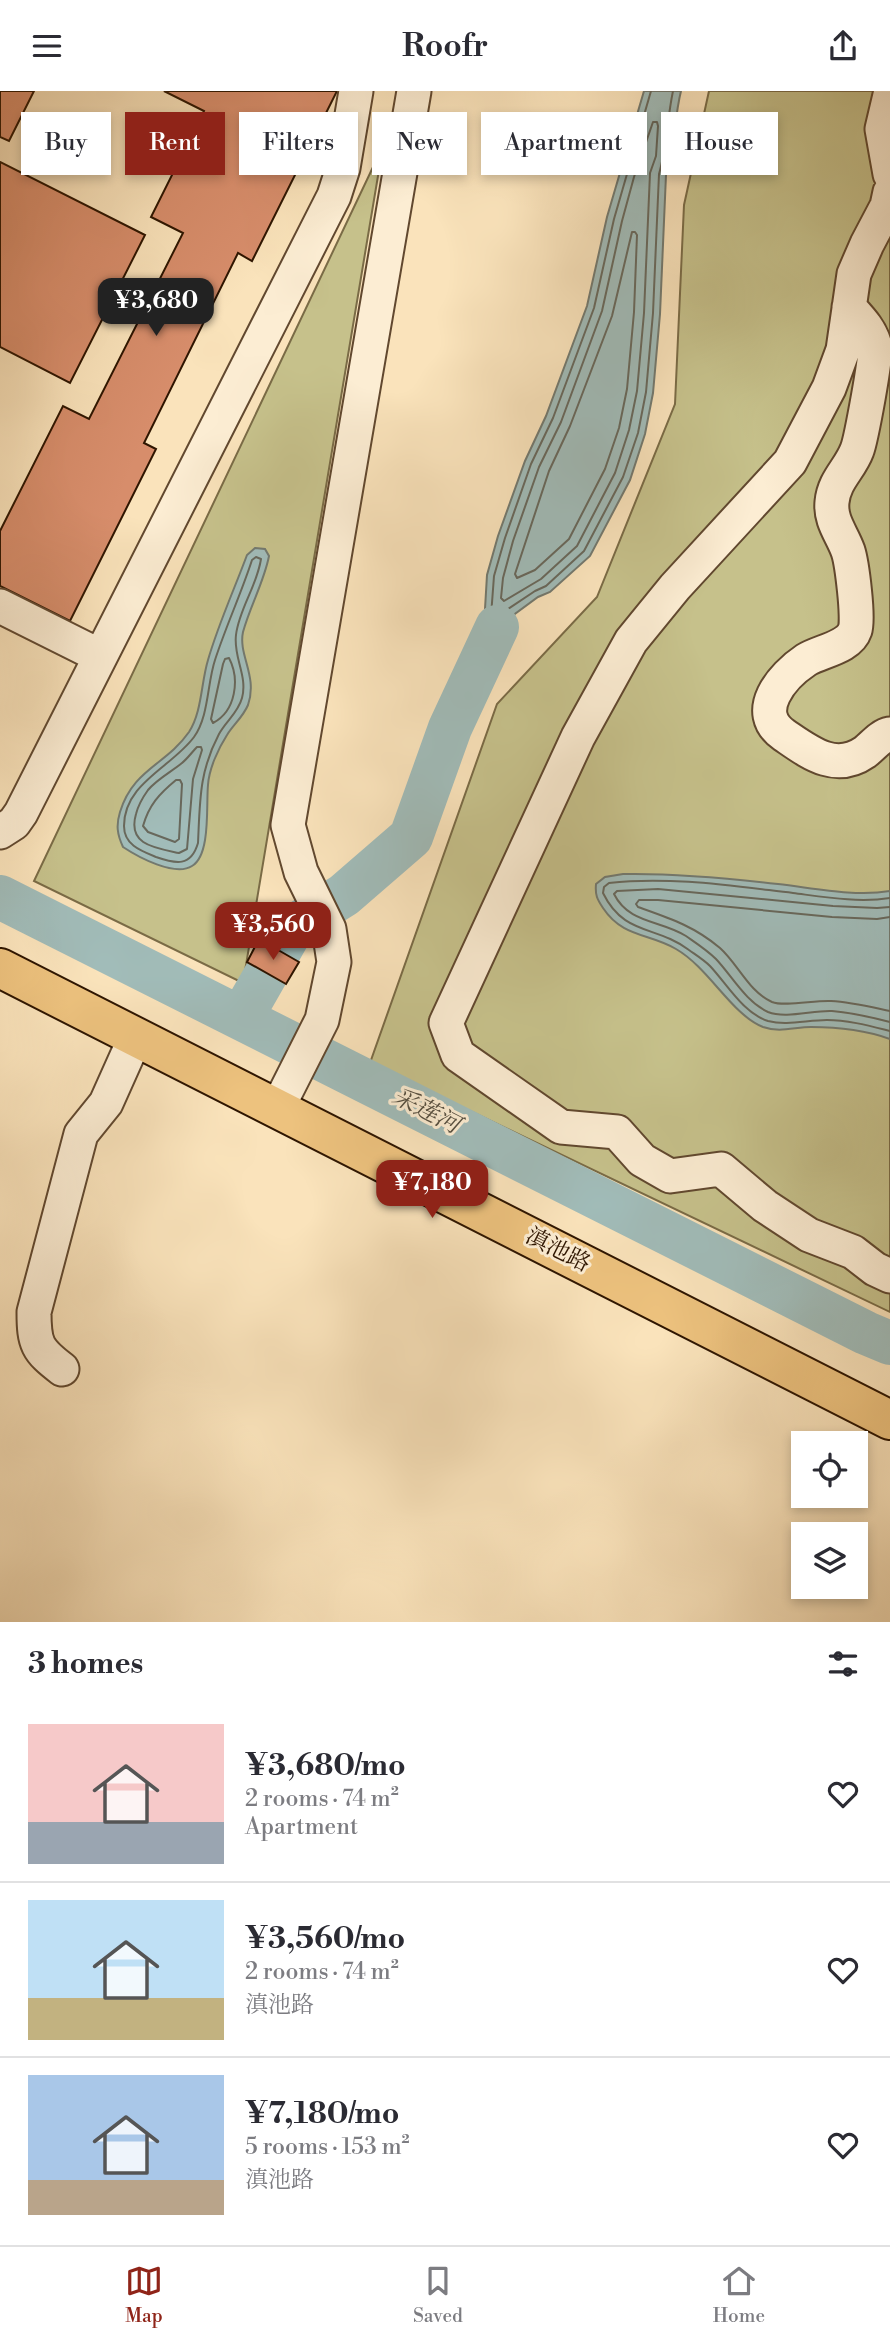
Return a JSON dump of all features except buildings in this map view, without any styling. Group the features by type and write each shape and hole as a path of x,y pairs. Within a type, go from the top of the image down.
{"main road":[{"name":"滇池路","path":"0,968 136,1036 284,1095 890,1420"}],"lane":[{"path":"0,832 14,823 21,813 334,196 343,168 356,91"},
{"path":"284,1095 322,1020 334,962 329,929 300,873 288,825 414,91"},
{"path":"890,95 882,129 890,174"},
{"path":"890,192 887,206 854,274 843,350 829,388 790,462 675,587 631,642 578,737 446,1023 458,1055 561,1127 617,1132 642,1160 670,1177 721,1169 765,1206 808,1235 853,1252 874,1269 890,1276"},
{"path":"849,307 871,332 876,349 857,451 835,484 831,504 835,525 849,552 856,611 855,631 845,642 808,659 792,671 769,700 769,713 776,729 813,755 831,761 849,761 890,734"},
{"path":"0,605 100,656"},
{"path":"62,1369 38,1347 34,1336 34,1312 81,1134 106,1104 136,1036"}],"shaded area":[{"path":"709,91 890,91 890,1312 370,1063 497,704 597,597 675,404 684,205 691,175 778,175 778,112 704,112"},
{"path":"372,169 372,175 378,175 243,983 34,881"}],"water":[{"path":"644,91 681,91 677,112 661,112 661,175 666,175 660,314 653,393 645,434 630,480 590,556 550,592 538,597 497,627 484,626 487,575 498,536 587,306 619,175 647,175 647,112 638,112"},
{"path":"255,548 265,549 269,556 243,632 243,649 251,685 248,705 229,731 212,766 208,785 205,841 198,860 185,869 167,867 123,847 118,829 120,812 141,776 189,732 199,706 216,634 247,555"},
{"path":"623,874 720,878 848,892 890,891 890,1039 841,1028 775,1030 752,1021 688,957 666,944 628,930 611,918 598,899 596,884 605,877"}],"waterway":[{"path":"241,1018 293,927 344,895 411,837 450,728 497,627"},
{"name":"采莲河","path":"0,897 890,1343"}]}
